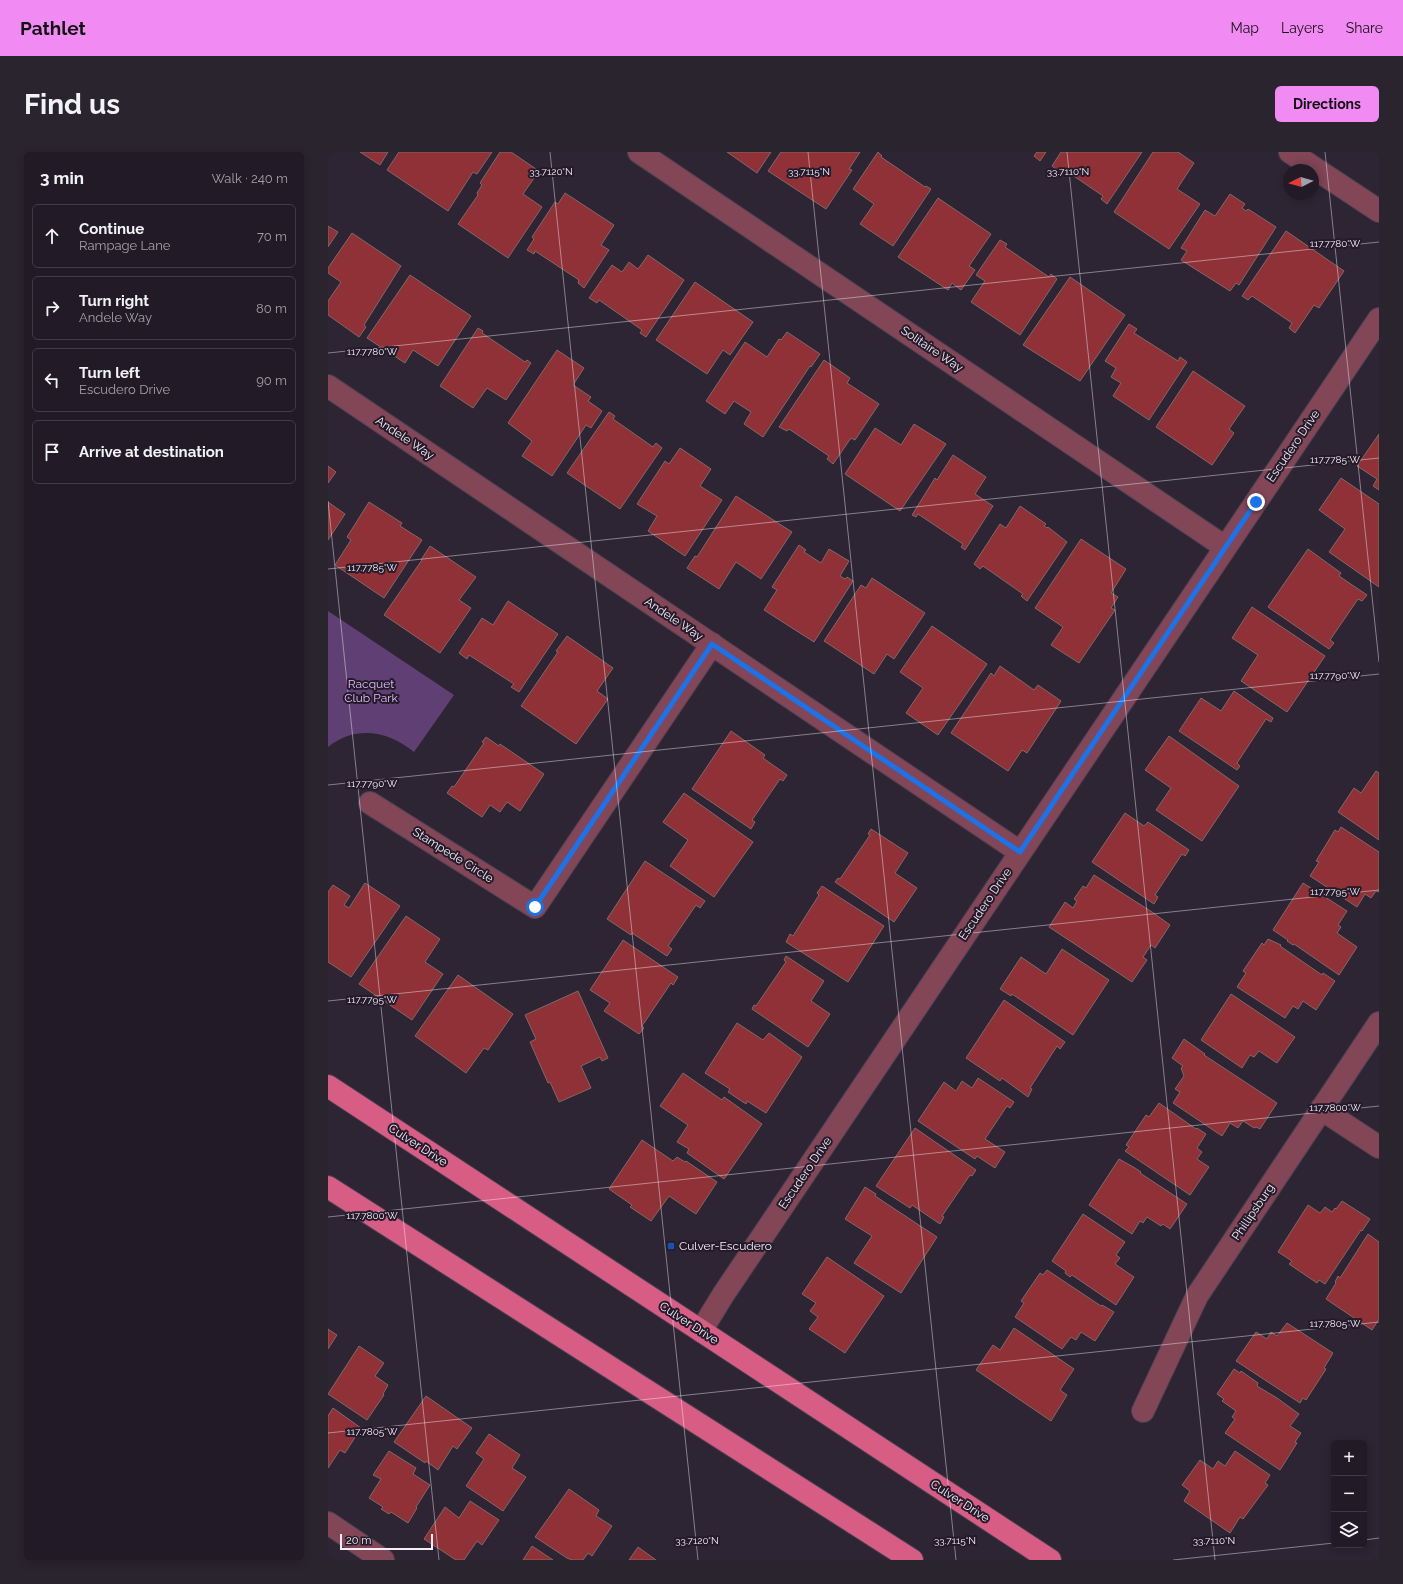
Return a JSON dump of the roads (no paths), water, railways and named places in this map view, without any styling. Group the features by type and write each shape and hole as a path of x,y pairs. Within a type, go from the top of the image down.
{"main road":[{"name":"Culver Drive","path":"328,1086 1050,1560"},
{"path":"328,1187 912,1560"}],"street":[{"name":"Solitaire Way","path":"639,152 1225,547"},
{"path":"1290,152 1379,211"},
{"name":"Escudero Drive","path":"701,1331 723,1295 1379,319"},
{"name":"Andele Way","path":"328,386 1020,852"},
{"name":"Stampede Circle","path":"370,803 535,907 712,644"},
{"name":"Phillipsburg","path":"1143,1411 1197,1296 1379,1022"},
{"path":"1321,1109 1379,1147"},
{"path":"328,1523 383,1560"}],"place":[{"name":"Culver-Escudero","path":"671,1246"}],"park label":[{"name":"Racquet Club Park","path":"371,691"}]}
